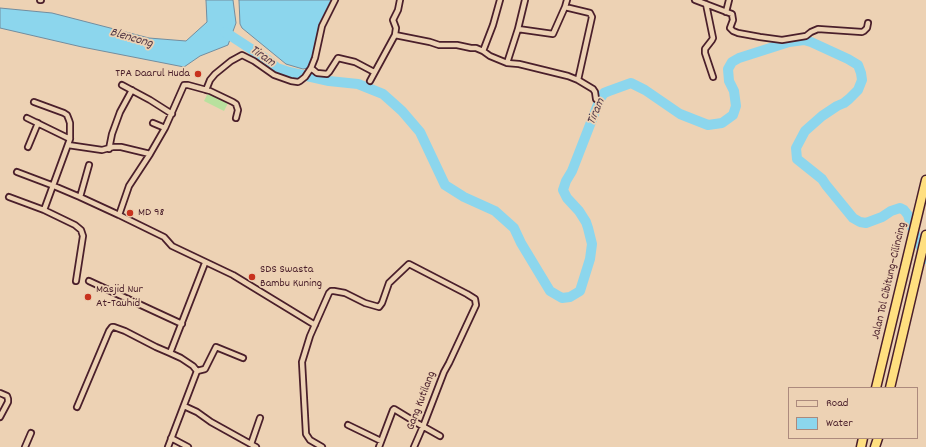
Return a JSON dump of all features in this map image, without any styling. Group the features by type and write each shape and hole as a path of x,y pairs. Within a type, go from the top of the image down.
{"highway":[{"name":"Jalan Tol Cibitung–Cilincing","path":"876,387 926,180"},
{"name":"Jalan Tol Cibitung–Cilincing","path":"890,387 926,235"}],"street":[{"path":"206,90 212,77 242,54 254,60 274,75 298,82 305,77 315,58 322,26 335,0"},
{"path":"370,82 395,35 396,28 393,20 398,10 400,0"},
{"path":"483,51 493,25 500,0"},
{"path":"507,63 518,29 525,0"},
{"path":"518,29 553,34 567,0"},
{"path":"694,0 732,14 733,20 730,28 733,31 782,40 806,36 818,29 864,32 867,28 868,22"},
{"path":"726,12 729,0"},
{"path":"706,4 713,38 705,49 705,53 713,76"},
{"path":"565,7 590,13 592,16 578,80"},
{"path":"395,35 439,45 457,45 476,48 507,63 519,64 578,80 593,89 596,99"},
{"path":"310,69 317,73 327,74 338,58 355,62 374,72"},
{"path":"122,85 172,114"},
{"path":"119,214 129,186 165,128 184,86 188,85 206,90 236,104 238,110 236,118"},
{"path":"109,148 112,134 120,112 132,90"},
{"path":"34,102 66,115 70,120 70,139 44,210"},
{"path":"27,118 70,139"},
{"path":"28,147 38,123"},
{"path":"153,123 165,128"},
{"path":"68,145 102,150 113,147 121,147 150,154"},
{"path":"80,197 89,166"},
{"path":"17,172 119,214 164,237 172,246 233,275 315,325 302,358 302,369 307,437 315,444 322,447"},
{"path":"9,197 44,210 75,225 81,230 82,236 76,281"},
{"path":"170,353 205,263"},
{"name":"Gang Kutilang","path":"315,325 331,291 334,290 345,293 365,303 379,307 382,303 389,283 409,264 475,299 476,305 444,372 414,447"},
{"path":"89,281 182,324"},
{"path":"78,407 112,327 125,331 181,358 193,366 197,371"},
{"path":"197,371 205,369 216,347 243,358"},
{"path":"168,447 197,371"},
{"path":"0,392 7,396 8,402 0,417"},
{"path":"184,406 197,412 211,422 256,447"},
{"path":"379,447 394,409 440,436"},
{"path":"251,444 260,418"},
{"path":"348,425 382,441"},
{"path":"25,447 30,433"},
{"path":"171,438 188,447"}],"green space":[{"path":"208,93 228,103 224,111 204,101"}],"water":[{"name":"Blencong","path":"206,0 233,0 236,23 228,45 200,56 184,67 82,47 0,28 0,8 52,13 149,38 186,41 207,22"},
{"path":"239,0 332,0 320,26 312,64 308,68 303,69 286,64 242,28 240,24"}],"waterway":[{"name":"Tiram","path":"225,32 268,60 277,68 329,81 358,84 383,94 402,111 420,132 445,185 464,197 495,211 514,228 521,243 550,291 562,298 570,297 580,291 590,259 592,244 586,222 579,211 567,198 563,190 600,99 604,93 631,83 645,90 680,114 708,125 722,123 733,115 736,106 734,91 729,81 728,69 732,62 739,58 789,42 804,40 811,42 858,65 862,80 858,90 849,99 822,116 805,131 796,148 797,159 822,179 853,218 860,222 866,223 900,208 904,210 908,215 926,259"}],"place":[{"name":"TPA Daarul Huda","path":"198,74"},
{"name":"MD 98","path":"130,213"},
{"name":"SDS Swasta Bambu Kuning","path":"252,277"},
{"name":"Masjid Nur At-Tauhid","path":"88,297"}]}
